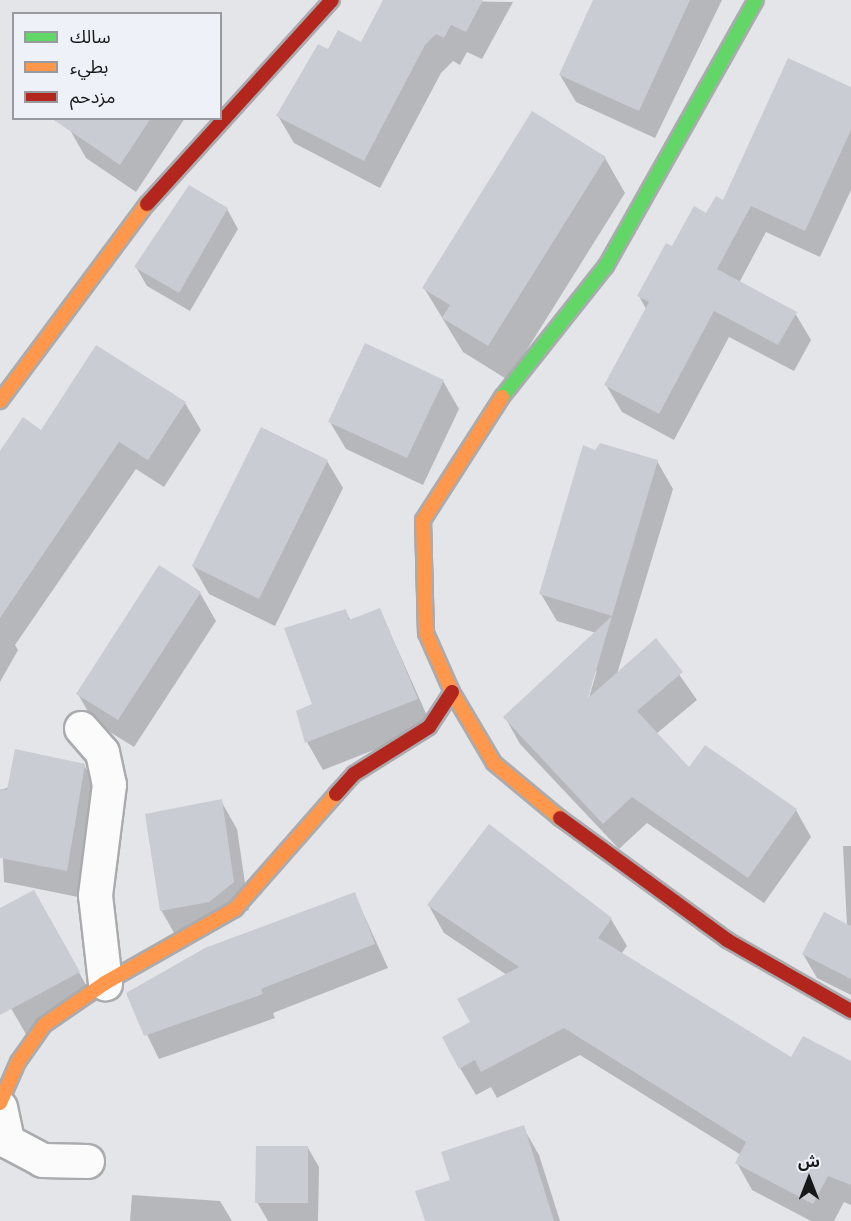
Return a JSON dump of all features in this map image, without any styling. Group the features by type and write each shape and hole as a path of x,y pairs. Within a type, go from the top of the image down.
{"street":[{"path":"0,401 149,201 332,0"},
{"path":"756,0 606,266 485,419 423,520 426,633 452,692 494,763 609,858 727,940 851,1011"},
{"path":"87,1161 42,1160 7,1141 0,1105 18,1062 44,1025 105,983 235,909 354,774 429,726 452,692"},
{"path":"81,728 102,752 109,784 95,895 105,983"}],"building":[{"path":"383,0 483,0 466,32 451,25 444,38 436,34 425,45 364,161 276,116 318,44 328,49 338,30 361,42"},
{"path":"593,0 690,0 639,111 559,75"},
{"path":"788,58 851,87 851,130 805,231 751,206 717,269 797,312 778,345 714,311 659,414 604,385 649,302 637,296 666,243 672,246 694,206 706,213 716,196 723,200"},
{"path":"532,111 606,157 488,346 442,318 450,305 422,288"},
{"path":"54,120 150,120 120,165"},
{"path":"189,185 228,208 179,293 134,267"},
{"path":"365,343 444,380 407,458 328,422"},
{"path":"96,345 186,402 148,460 119,442 0,618 0,451 23,417 41,430"},
{"path":"261,427 328,460 259,599 192,566"},
{"path":"600,443 658,460 612,616 539,594 583,445 595,450"},
{"path":"159,565 201,592 118,720 76,694"},
{"path":"380,608 418,699 305,743 296,711 312,704 284,628 346,609 349,620"},
{"path":"612,616 588,698 656,638 683,672 637,711 689,767 705,745 797,809 748,878 632,797 603,824 503,717"},
{"path":"15,749 85,764 67,871 0,858 0,789 7,790"},
{"path":"222,799 234,882 209,902 160,911 145,814"},
{"path":"489,824 612,918 598,938 791,1057 803,1036 851,1061 851,1185 828,1176 813,1204 735,1163 746,1142 564,1028 481,1072 475,1060 459,1069 442,1037 470,1022 457,999 519,967 427,905"},
{"path":"34,890 80,972 0,1015 0,908"},
{"path":"355,892 375,944 261,989 263,994 144,1036 126,993 205,948"},
{"path":"824,912 851,926 851,979 802,954"},
{"path":"524,1125 554,1221 425,1221 415,1191 450,1180 441,1152"},
{"path":"256,1146 308,1146 308,1203 255,1203"}],"traffic: fast":[{"path":"502,397 606,266 756,0"}],"traffic: slow":[{"path":"0,401 147,204"},
{"path":"502,397 423,520 426,633 452,692 494,763 560,818"},
{"path":"0,1103 18,1062 44,1025 105,983 235,909 336,794"}],"traffic: jam":[{"path":"147,204 332,0"},
{"path":"336,794 354,774 429,727 452,692"},
{"path":"560,818 727,940 851,1011"}]}
